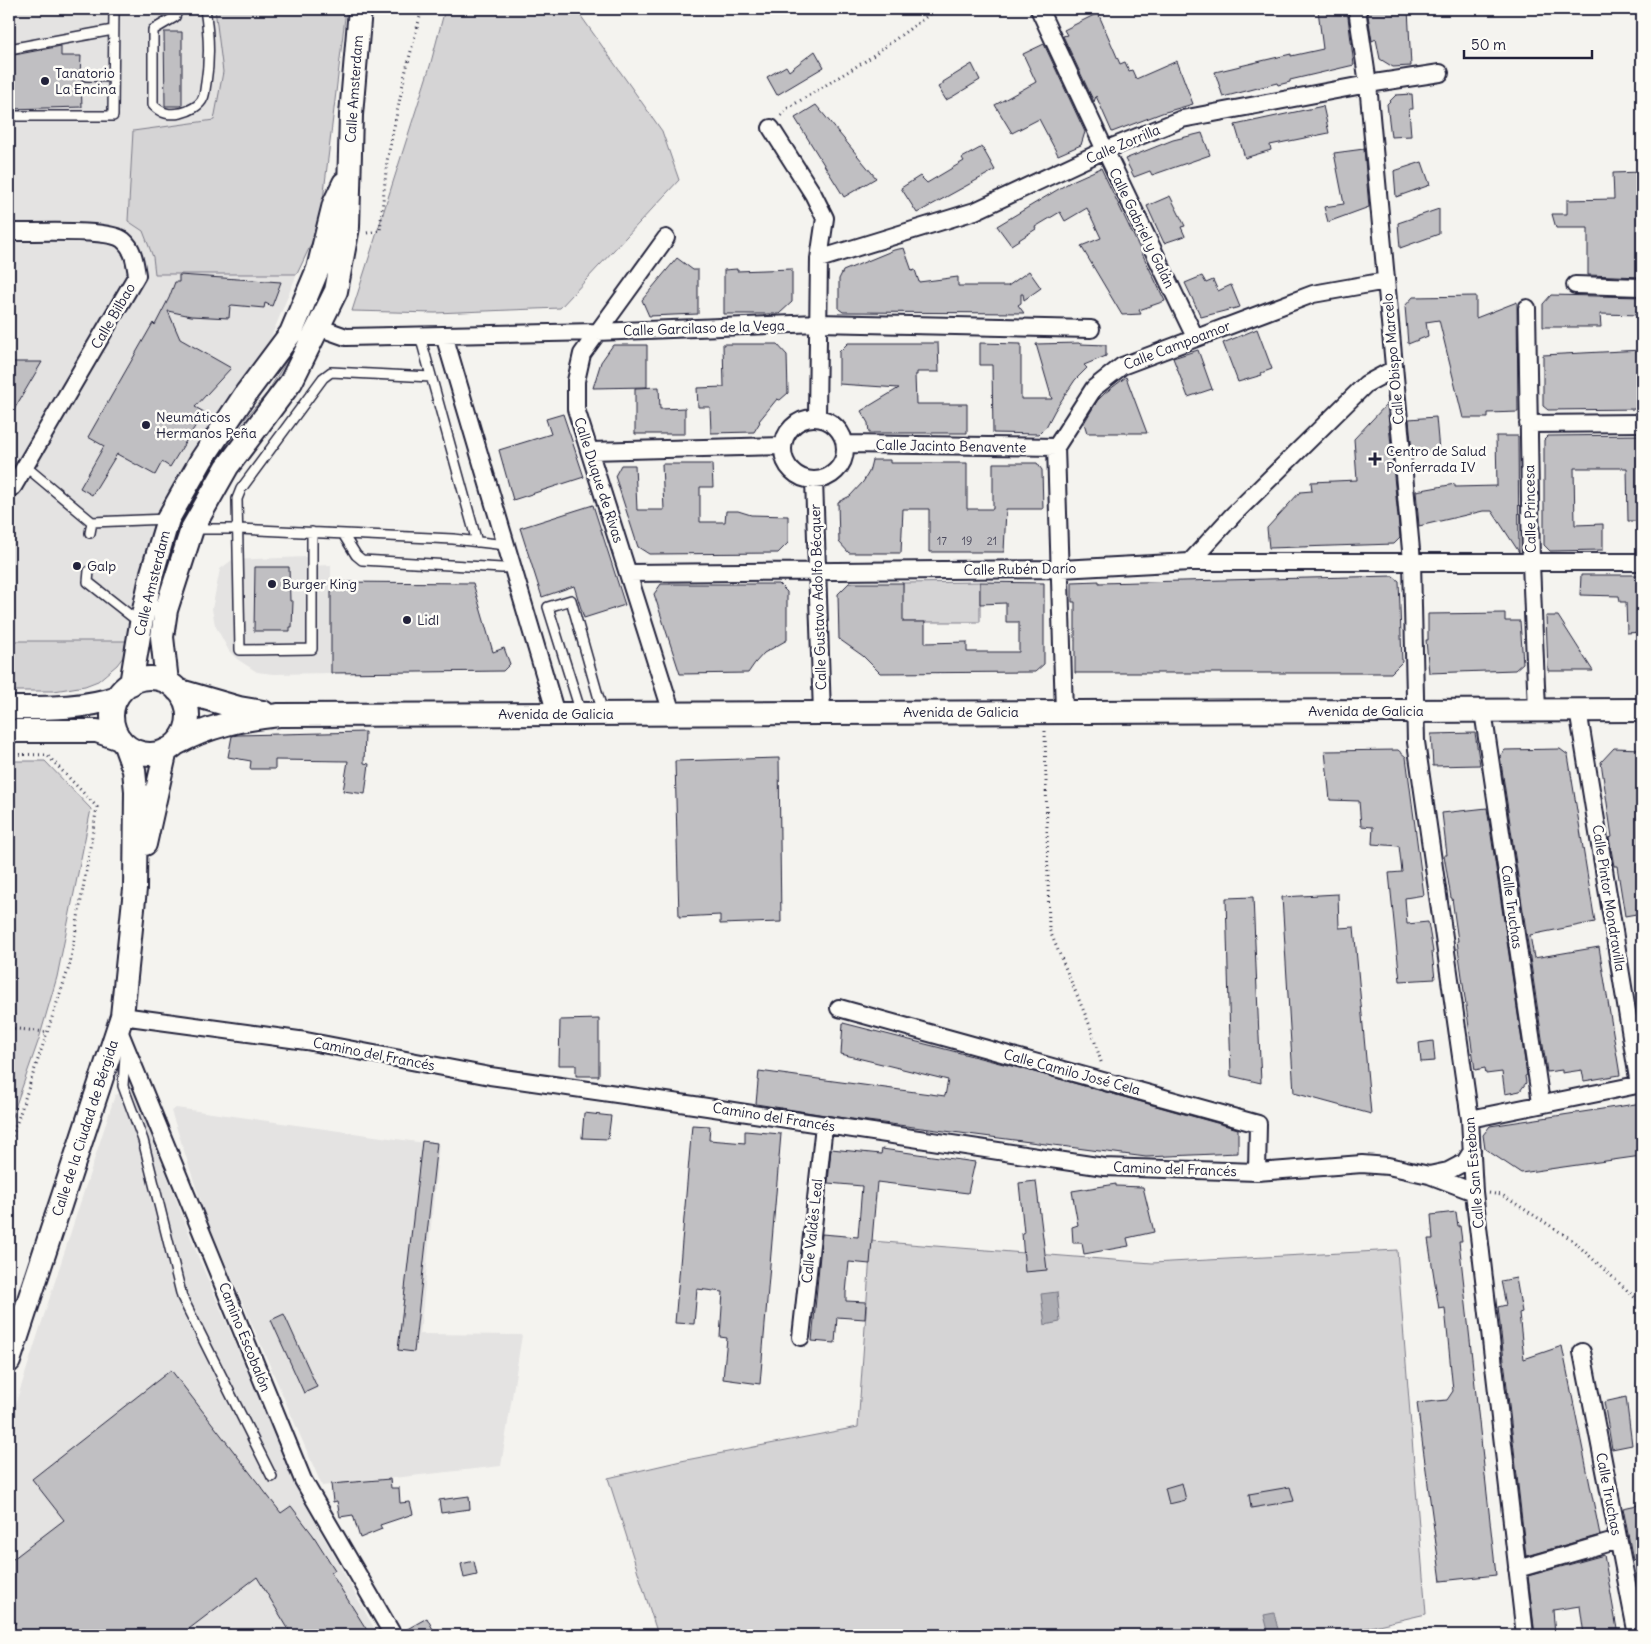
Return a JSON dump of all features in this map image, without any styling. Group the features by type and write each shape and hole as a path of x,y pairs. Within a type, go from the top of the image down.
{"street":[{"name":"Calle Amsterdam","path":"172,686 162,637 166,610 192,529 227,467 291,382 336,291 348,227 351,114 360,9"},
{"name":"Calle Gabriel y Galán","path":"1039,9 1195,337"},
{"name":"Calle Obispo Marcelo","path":"1357,9 1368,84 1412,561 1416,711"},
{"name":"Calle Zorrilla","path":"819,259 976,211 1105,150 1182,119 1368,84 1440,73"},
{"path":"770,128 813,194 825,218 819,259 817,417"},
{"name":"Calle Amsterdam","path":"124,691 152,573 168,519 202,460 291,332 318,269 334,204 349,170"},
{"name":"Calle Bilbao","path":"9,232 105,234 123,239 133,253 137,275 13,487 9,488"},
{"name":"Calle Duque de Rivas","path":"666,238 596,332 582,354 576,381 576,409 672,713"},
{"name":"Calle Campoamor","path":"1056,447 1094,388 1122,366 1313,294 1386,281"},
{"path":"1575,286 1642,287"},
{"name":"Calle Princesa","path":"1527,308 1531,563 1537,710"},
{"name":"Calle Garcilaso de la Vega","path":"318,327 346,338 596,332 818,323 1091,329"},
{"path":"444,335 556,714"},
{"path":"1190,562 1233,515 1366,384 1394,369"},
{"path":"817,417 834,424 842,433 846,444 846,454 836,472 828,478 814,480 800,477 790,469 784,459 782,446 787,432 801,420 817,417"},
{"path":"1528,424 1642,423"},
{"name":"Calle Jacinto Benavente","path":"846,444 1056,447"},
{"path":"590,452 782,446"},
{"path":"1054,712 1061,569 1056,447"},
{"name":"Calle Gustavo Adolfo Bécquer","path":"814,480 822,713"},
{"name":"Calle Rubén Darío","path":"628,573 1061,569 1190,562 1642,562"},
{"path":"9,708 41,708 104,702 143,679 155,679 172,686 185,701 188,713 187,725 183,735 171,747 149,754 141,753 123,742 97,731 9,731"},
{"name":"Avenida de Galicia","path":"172,686 239,708 279,715"},
{"path":"123,742 115,730 112,719 113,708 124,691"},
{"name":"Calle Pintor Mondravilla","path":"1578,710 1641,1084"},
{"name":"Avenida de Galicia","path":"171,747 191,736 225,724 279,715 1642,710"},
{"name":"Calle San Esteban","path":"1416,711 1416,742 1470,1119 1474,1192 1525,1635"},
{"name":"Calle Truchas","path":"1483,711 1541,1103"},
{"name":"Calle de la Ciudad de Bérgida","path":"9,1361 122,1030 134,889 136,791 134,770 123,742"},
{"name":"Calle de la Ciudad de Bérgida","path":"134,889 171,747"},
{"name":"Calle Camilo José Cela","path":"839,1008 1258,1124 1257,1172"},
{"name":"Camino del Francés","path":"122,1030 306,1041 490,1076 1104,1167 1257,1172 1362,1164 1388,1166 1428,1175 1474,1192"},
{"name":"Camino Escobalón","path":"122,1030 303,1480 393,1635"},
{"path":"1470,1119 1641,1084"},
{"name":"Calle Valdés Leal","path":"801,1337 824,1125"},
{"name":"Camino del Francés","path":"1428,1175 1448,1171 1466,1162 1472,1151"},
{"name":"Calle Truchas","path":"1582,1352 1637,1635"},
{"path":"1517,1569 1618,1540"}],"lane":[{"path":"9,116 112,116 114,9"},
{"path":"178,9 175,17 153,30 153,105 161,113 172,114 191,109 203,100 209,63 209,34 205,9"},
{"path":"9,49 113,30"},
{"path":"86,76 113,77"},
{"path":"420,336 477,542"},
{"path":"312,532 312,649 240,650 237,499 241,489 323,378 330,372 431,377"},
{"path":"25,466 92,522 168,519"},
{"path":"90,534 92,522"},
{"path":"192,529 238,529 453,539 506,545"},
{"path":"343,534 356,555 362,560 512,567"},
{"path":"88,572 88,582 141,624"},
{"path":"581,713 548,607 571,600 603,714"},
{"path":"122,1030 123,1086 143,1140 182,1297 272,1477"}],"path":[{"path":"346,236 380,231 387,161 405,74 422,9"},
{"path":"770,128 788,108 867,60 937,9"},
{"path":"1054,712 1049,929 1090,1026 1107,1082"},
{"path":"9,754 47,754 98,807 70,964 9,1146"},
{"path":"9,1028 47,1032"},
{"path":"1474,1192 1502,1195 1571,1239 1642,1304"}],"shaded area":[{"path":"9,9 340,9 322,224 297,274 267,347 249,376 184,463 126,641 9,641"},
{"path":"215,9 346,9 320,225 297,274 155,274 153,257 143,231 128,221 133,131 214,120 223,72"},
{"path":"445,9 576,9 662,131 679,180 560,308 435,313 352,311 430,66"},
{"path":"299,340 304,343 190,511 186,508 226,441 267,393"},
{"path":"307,557 307,566 331,565 331,673 273,674 257,672 237,659 229,651 215,625 212,609 220,569 232,560"},
{"path":"980,582 980,622 902,622 903,583"},
{"path":"9,641 126,641 123,657 117,665 98,681 85,686 54,691 9,691"},
{"path":"9,761 45,761 91,809 57,977 39,1039 9,1125"},
{"path":"134,1089 199,1259 303,1500 378,1635 9,1635 9,1424 115,1095"},
{"path":"176,1108 439,1145 420,1334 522,1335 501,1466 322,1486 206,1218 171,1111"},
{"path":"871,1241 1152,1263 1397,1250 1426,1614 1335,1635 658,1635 608,1478 681,1461 858,1427"},
{"path":"1057,1292 1060,1322 1045,1325 1041,1294"},
{"path":"1274,1613 1279,1633 1277,1635 1269,1635 1264,1615"}],"building":[{"path":"1347,9 1354,65 1223,97 1215,72 1291,54 1291,56 1323,49 1318,10"},
{"path":"1367,9 1408,9 1411,66 1393,67 1380,59 1376,39 1372,41"},
{"path":"1098,13 1120,64 1125,62 1129,71 1132,70 1136,79 1177,61 1193,104 1162,113 1112,132 1096,96 1094,102 1063,36 1067,35 1064,30"},
{"path":"164,32 182,32 182,106 165,106"},
{"path":"1044,44 1085,132 1081,145 1058,155 1039,119 1012,133 995,105 1036,82 1023,54"},
{"name":"Tanatorio La Encina","path":"61,46 61,56 81,56 82,107 9,109 9,56"},
{"path":"815,51 824,67 777,95 767,77 786,66 789,71"},
{"path":"972,64 980,80 946,100 938,87"},
{"path":"1412,94 1413,109 1409,109 1411,136 1391,137 1387,104 1396,95"},
{"path":"816,105 876,178 844,197 795,118"},
{"path":"1323,106 1329,133 1270,145 1271,150 1245,158 1235,125"},
{"path":"1202,133 1210,155 1152,175 1150,171 1134,177 1125,159 1173,140"},
{"path":"982,147 995,170 917,213 901,188 920,176 927,183 964,161 962,158"},
{"path":"1364,149 1369,207 1328,222 1324,207 1344,204 1334,153"},
{"path":"1422,162 1430,185 1396,197 1394,171"},
{"path":"1101,168 1165,301 1139,310 1141,314 1122,315 1081,246 1101,238 1087,208 1065,221 1060,212 1035,227 1036,229 1011,245 997,226 1072,181"},
{"path":"1642,172 1642,277 1588,275 1588,228 1556,228 1552,214 1567,214 1567,200 1614,199 1613,173"},
{"path":"1170,196 1185,226 1181,227 1185,236 1164,243 1147,206"},
{"path":"1439,209 1439,234 1400,248 1398,223"},
{"path":"904,248 912,271 915,270 919,282 958,277 958,286 1008,286 1029,271 1041,288 1024,300 1023,294 1021,294 1021,303 1018,305 1024,313 843,312 839,309 839,279 843,271 894,250"},
{"path":"677,258 693,270 698,270 698,314 649,316 642,300"},
{"path":"737,269 737,271 792,269 792,302 779,314 724,314 724,270"},
{"path":"179,275 281,282 272,306 265,303 264,308 232,305 230,306 229,318 191,316 168,311 180,339 231,368 195,407 204,412 170,467 162,462 155,475 117,454 92,495 80,488 104,446 88,437 153,323 155,325 175,282 179,282"},
{"path":"1202,276 1206,283 1213,280 1218,291 1231,285 1240,307 1201,317 1185,283"},
{"path":"1551,295 1642,297 1642,315 1600,314 1601,327 1543,327 1543,304"},
{"path":"1476,296 1476,318 1517,302 1518,412 1488,413 1488,418 1463,418 1439,320 1426,322 1428,336 1408,344 1405,306 1413,297"},
{"path":"1257,329 1272,369 1261,373 1262,375 1238,382 1223,343"},
{"path":"848,343 938,343 939,372 917,372 917,375 915,375 916,404 967,404 967,433 869,433 868,423 861,411 899,388 839,384 839,352"},
{"path":"980,343 1021,344 1021,399 1052,399 1036,344 1079,343 1106,345 1106,356 1084,365 1087,368 1075,380 1046,427 1039,434 993,433 992,365 980,365"},
{"path":"723,344 777,344 787,355 788,393 780,400 777,399 759,421 754,432 711,433 710,407 698,407 697,388 724,387"},
{"path":"613,345 647,345 647,387 593,388 601,362"},
{"path":"1198,350 1212,389 1188,397 1173,358"},
{"path":"1642,350 1642,409 1548,410 1543,406 1543,355"},
{"path":"9,362 42,362 9,418"},
{"path":"1126,377 1147,433 1087,433 1084,423 1097,401"},
{"path":"659,387 660,409 685,408 685,434 635,434 635,388"},
{"name":"Centro de Salud Ponferrada IV","path":"1387,404 1400,538 1394,544 1269,548 1267,528 1300,492 1312,491 1311,482 1357,480 1354,439"},
{"path":"563,414 584,477 513,500 499,450 551,434 546,419"},
{"path":"1436,417 1439,451 1412,453 1409,419"},
{"path":"1642,435 1642,521 1628,521 1627,468 1574,468 1575,525 1603,524 1603,550 1550,551 1544,545 1544,440 1548,436"},
{"path":"1496,436 1518,436 1519,552 1492,511 1483,511 1419,526 1416,491 1455,484 1455,487 1497,486"},
{"path":"872,460 890,460 890,463 967,463 967,509 993,509 993,463 1037,463 1042,470 1043,509 1006,509 1004,552 929,552 929,509 903,509 901,553 849,553 839,542 838,502 850,496 863,482 869,472"},
{"path":"662,464 712,464 713,487 700,487 700,522 725,522 726,511 738,511 751,515 788,516 788,543 778,553 649,554 638,547 615,476 621,465 635,465 637,510 664,510"},
{"path":"593,505 625,605 584,618 574,586 542,597 520,528"},
{"name":"Burger King","path":"255,567 289,567 290,601 293,601 292,627 290,627 290,631 254,631"},
{"path":"1581,575 1642,575 1642,632 1627,633 1626,602 1620,602 1619,596 1580,595"},
{"path":"1393,576 1399,581 1402,662 1391,673 1075,673 1075,602 1072,602 1072,582 1099,581 1099,583"},
{"name":"Lidl","path":"340,582 473,583 493,652 504,648 510,664 503,671 331,673 331,592"},
{"path":"980,582 1044,583 1044,664 1035,672 880,673 863,656 839,639 838,594 849,583 903,583 903,622 925,622 925,643 967,642 967,652 1019,652 1019,622 1006,622 1006,603 980,604"},
{"path":"661,584 779,584 787,592 787,640 764,653 748,673 680,674 654,594"},
{"path":"1505,613 1505,621 1520,621 1523,663 1515,670 1429,673 1426,640 1428,640 1428,614"},
{"path":"1546,616 1558,616 1593,671 1548,671"},
{"path":"365,732 364,763 369,764 365,794 343,791 348,761 275,760 275,769 250,769 251,761 228,757 232,736"},
{"path":"1475,733 1480,765 1433,766 1431,734"},
{"path":"1614,748 1642,749 1642,913 1625,916 1617,866 1614,866 1609,838 1612,837 1601,762"},
{"path":"1560,749 1568,755 1595,922 1530,935 1534,958 1599,947 1620,1075 1584,1081 1582,1070 1562,1073 1562,1070 1547,1072 1500,756 1505,750"},
{"path":"1398,750 1406,757 1424,895 1405,898 1407,924 1428,922 1435,979 1400,981 1389,873 1402,872 1399,846 1372,844 1373,827 1361,826 1359,801 1330,800 1325,751"},
{"path":"779,758 781,922 720,924 720,915 679,917 675,761"},
{"path":"1487,808 1527,1075 1525,1076 1526,1083 1520,1091 1505,1094 1502,1072 1486,1074 1485,1068 1475,1070 1452,898 1444,855 1447,855 1442,813"},
{"path":"1338,894 1339,928 1354,927 1371,1114 1294,1093 1282,897"},
{"path":"1253,897 1261,1083 1231,1076 1226,898"},
{"path":"599,1019 599,1076 576,1076 576,1065 559,1065 560,1020"},
{"path":"843,1023 1027,1070 1238,1129 1238,1153 1146,1157 844,1118 756,1104 759,1071 945,1096 948,1080 841,1054"},
{"path":"1433,1041 1435,1061 1421,1062 1419,1043"},
{"path":"1642,1103 1642,1136 1637,1137 1641,1156 1521,1173 1485,1149 1483,1135 1490,1126"},
{"path":"584,1113 611,1116 608,1139 582,1138"},
{"path":"692,1125 710,1126 709,1140 745,1143 745,1131 781,1134 760,1384 723,1379 727,1338 720,1337 723,1292 697,1289 694,1324 675,1323"},
{"path":"422,1141 437,1143 414,1352 398,1350"},
{"path":"831,1149 881,1154 882,1149 975,1162 968,1193 877,1182 870,1264 849,1262 846,1293 846,1301 866,1302 865,1319 837,1317 835,1343 812,1341 822,1234 858,1237 862,1186 828,1183"},
{"path":"1036,1181 1047,1270 1025,1272 1022,1233 1024,1233 1019,1183"},
{"path":"1116,1184 1116,1186 1143,1187 1154,1232 1127,1238 1129,1246 1084,1254 1082,1243 1073,1243 1072,1227 1078,1225 1072,1191"},
{"path":"1456,1212 1462,1241 1459,1241 1496,1575 1441,1581 1417,1403 1447,1400 1453,1391 1445,1308 1439,1309 1428,1239 1433,1239 1431,1215"},
{"path":"1516,1278 1522,1312 1519,1313 1524,1359 1562,1346 1600,1535 1526,1556 1498,1307 1506,1305 1501,1281"},
{"path":"284,1314 317,1387 304,1393 271,1320"},
{"path":"171,1370 281,1513 291,1506 313,1535 335,1570 331,1573 370,1635 292,1635 257,1577 181,1635 9,1635 9,1628 16,1623 9,1613 9,1562 64,1520 32,1479"},
{"path":"1626,1397 1632,1445 1612,1449 1604,1402"},
{"path":"390,1479 391,1488 399,1488 400,1503 410,1502 413,1514 380,1525 382,1529 360,1538 353,1515 340,1517 337,1501 333,1502 331,1484"},
{"path":"1182,1483 1186,1500 1169,1504 1165,1488"},
{"path":"1290,1487 1294,1501 1251,1508 1249,1494"},
{"path":"469,1496 470,1509 441,1513 439,1500"},
{"path":"1642,1504 1642,1557 1633,1560 1623,1508"},
{"path":"1604,1555 1618,1635 1584,1635 1580,1606 1553,1610 1555,1635 1535,1635 1528,1576"},
{"path":"474,1561 477,1575 464,1578 461,1564"},
{"path":"427,1618 436,1635 403,1635 402,1632"}],"place":[{"name":"Tanatorio La Encina","path":"45,81"},
{"name":"Neumáticos Hermanos Peña","path":"146,425"},
{"name":"Centro de Salud Ponferrada IV","path":"1375,459"},
{"name":"Galp","path":"77,566"},
{"name":"Burger King","path":"272,584"},
{"name":"Lidl","path":"407,620"}]}
